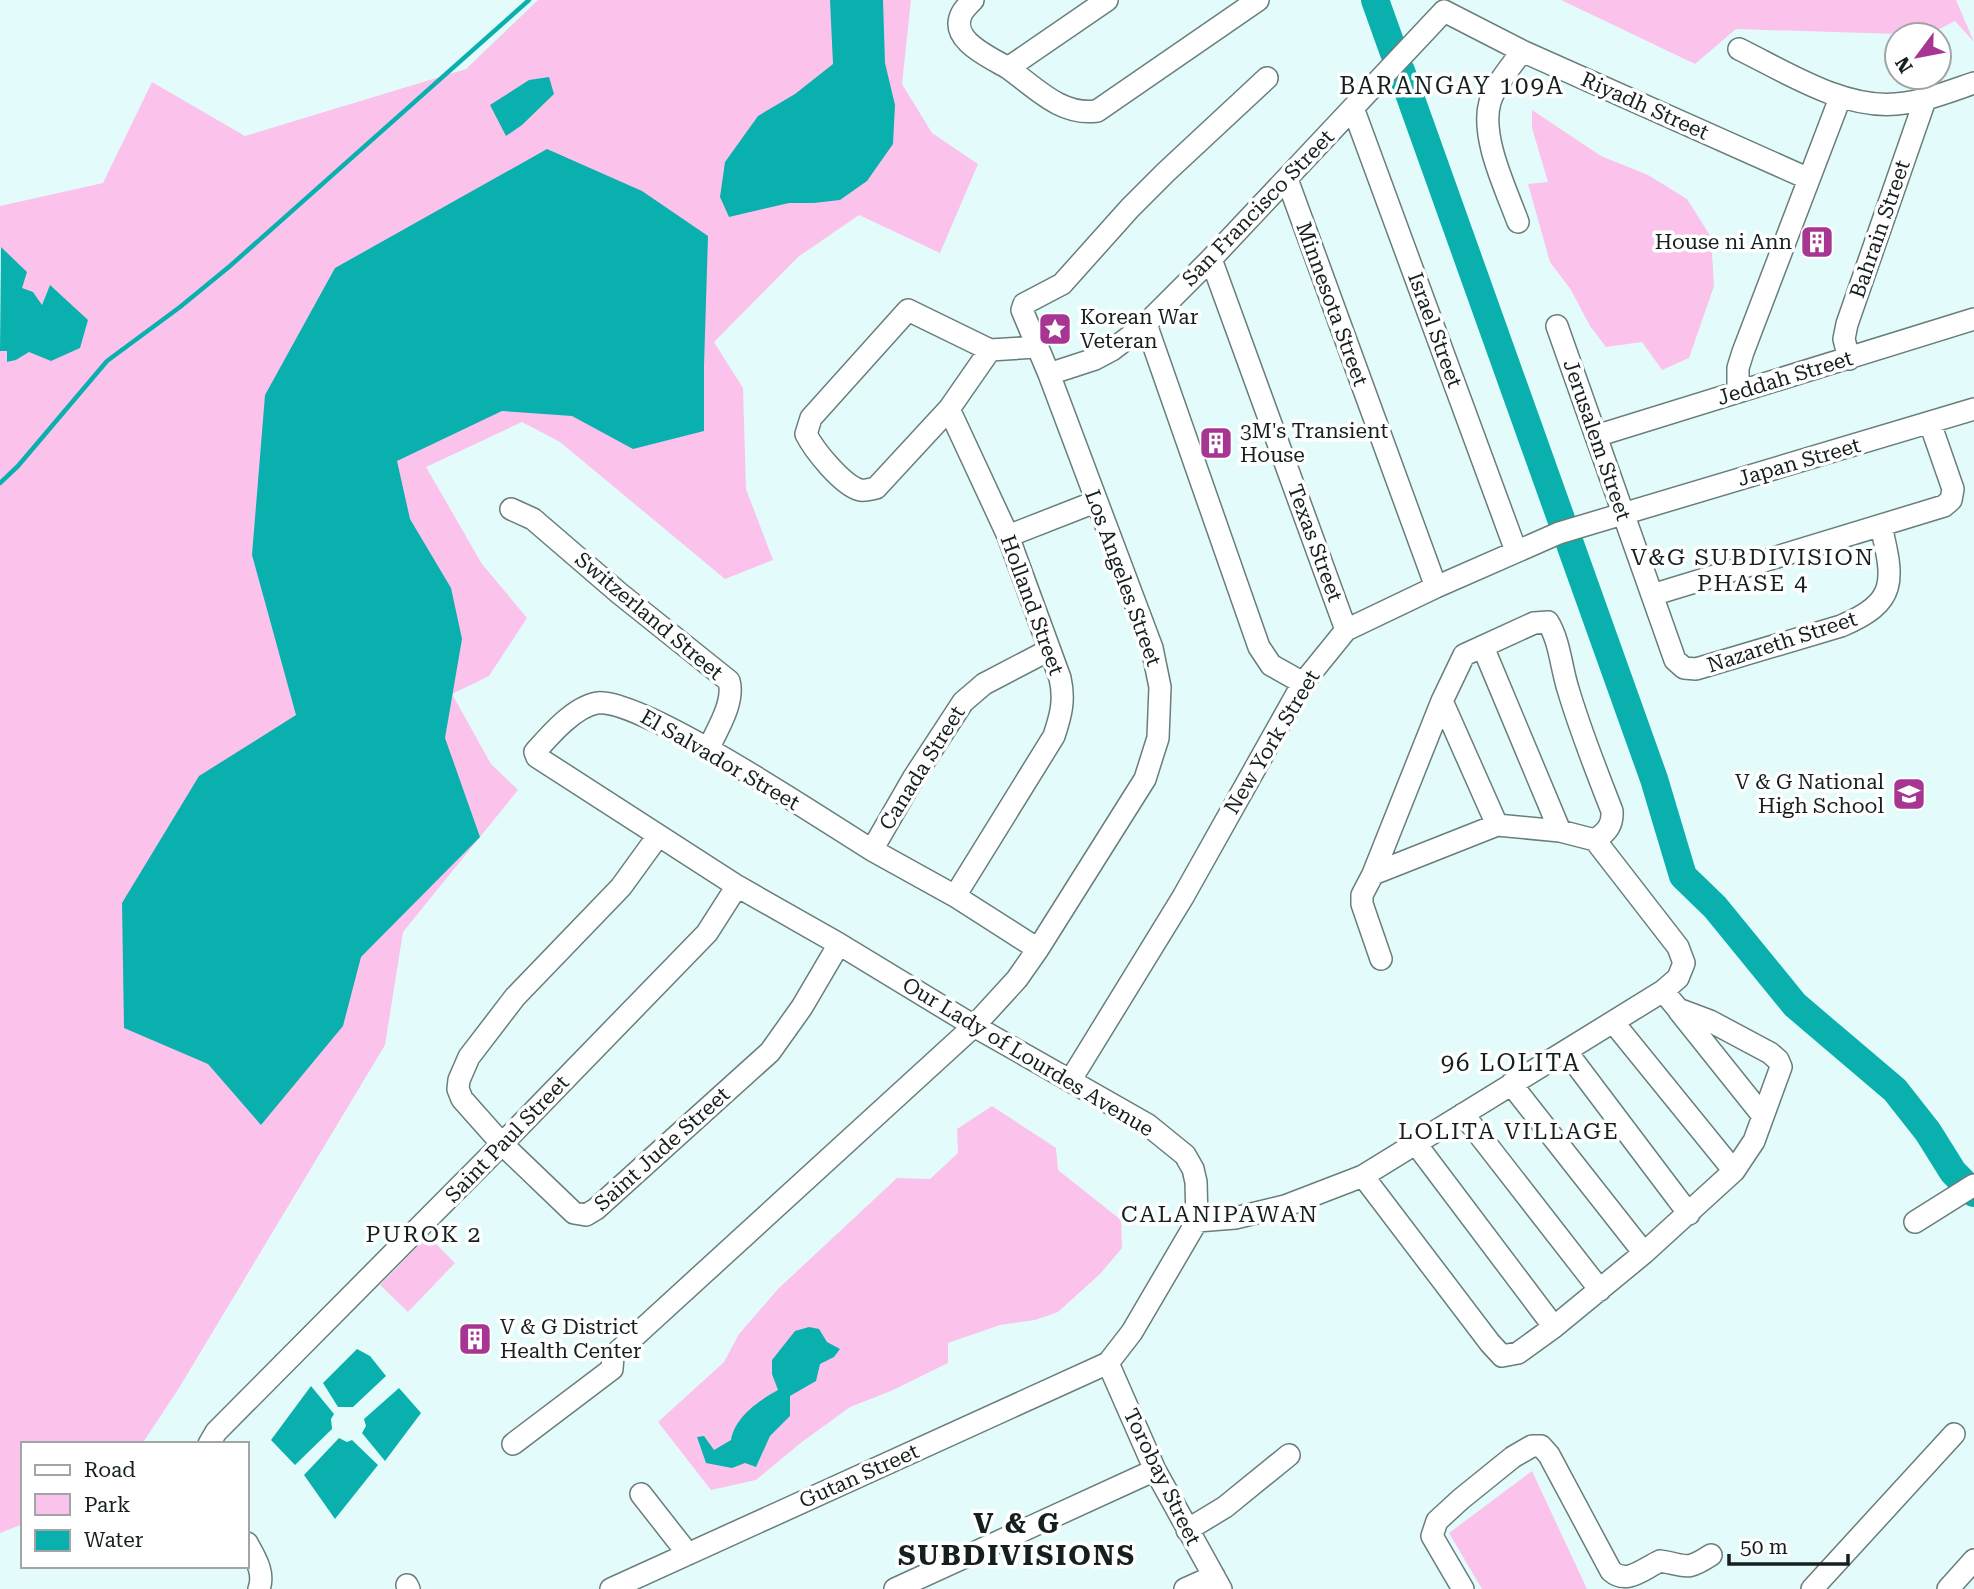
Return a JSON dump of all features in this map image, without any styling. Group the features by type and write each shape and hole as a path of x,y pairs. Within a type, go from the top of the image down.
{"street":[{"path":"973,0 961,14 959,28 964,40 1066,109 1083,113 1097,111 1258,0"},
{"path":"1008,68 1107,0"},
{"name":"Riyadh Street","path":"1442,6 1522,51 1809,178"},
{"name":"San Francisco Street","path":"1049,373 1095,359 1112,350 1146,324 1287,179 1442,6"},
{"path":"1739,50 1840,97 1893,105 1925,100 1974,83"},
{"path":"1518,222 1490,141 1487,123 1490,101 1522,51"},
{"name":"Los Angeles Street","path":"513,1444 612,1369 613,1356 974,1026 1017,979 1038,949 1145,779 1158,738 1160,687 1152,648 1095,502 1049,373 1022,310 1024,304 1062,284 1075,272 1148,190 1267,78"},
{"path":"1738,392 1738,368 1743,352 1840,97"},
{"name":"Bahrain Street","path":"1849,359 1844,339 1847,324 1925,100"},
{"name":"Israel Street","path":"1353,108 1516,551"},
{"name":"Minnesota Street","path":"1287,179 1436,587"},
{"name":"Texas Street","path":"1211,259 1346,630"},
{"path":"990,350 949,410 876,488 863,491 849,485 812,447 806,434 811,418 908,310 990,350 1036,347"},
{"name":"Jeddah Street","path":"1596,436 1974,318"},
{"path":"1146,324 1259,647 1271,665 1303,683"},
{"name":"Jerusalem Street","path":"1557,326 1675,660 1684,668"},
{"name":"Japan Street","path":"1623,513 1974,409"},
{"name":"Holland Street","path":"949,410 1008,537 1064,695 1054,736 955,896"},
{"path":"1652,595 1936,510 1951,500 1953,489 1930,423"},
{"path":"1008,537 1095,502"},
{"name":"Switzerland Street","path":"511,509 533,519 619,593 729,681 729,701 708,749"},
{"name":"New York Street","path":"1070,1081 1183,897 1303,683 1346,630 1516,551 1565,531 1623,513"},
{"name":"Nazareth Street","path":"1684,668 1696,669 1864,617 1877,607 1889,586 1889,560 1881,526"},
{"path":"1381,959 1362,904 1362,895 1443,701 1464,655 1534,623 1548,622 1554,633 1580,729 1612,811 1613,822 1605,834 1595,841"},
{"path":"1483,647 1560,831"},
{"name":"Canada Street","path":"1038,949 955,896 872,850 914,777 963,702 984,684 1049,650"},
{"path":"1443,701 1497,825"},
{"name":"El Salvador Street","path":"535,753 582,709 595,703 606,703 645,715 708,749 872,850"},
{"name":"Our Lady of Lourdes Avenue","path":"535,753 537,757 737,886 1147,1125 1185,1155 1193,1169 1198,1221"},
{"path":"1108,1363 1132,1332 1198,1221 1235,1218 1285,1206 1363,1176 1663,991 1678,978 1684,963 1678,947 1595,841 1560,831 1497,825 1373,874"},
{"name":"Saint Jude Street","path":"658,836 621,887 514,997 469,1056 459,1080 458,1090 462,1099 502,1144 573,1213 591,1213 770,1052 802,1007 839,944"},
{"name":"Saint Paul Street","path":"210,1442 216,1432 707,933 737,886"},
{"path":"1663,991 1763,1116"},
{"path":"1363,1176 1490,1343 1502,1356 1518,1353 1600,1290 1689,1214 1734,1171 1748,1153 1781,1067 1778,1060 1710,1021 1678,1009"},
{"path":"1613,1022 1734,1171"},
{"path":"1566,1051 1689,1214"},
{"path":"1511,1084 1644,1253"},
{"path":"1464,1114 1600,1290"},
{"path":"1416,1144 1554,1327"},
{"path":"1915,1222 1974,1185"},
{"name":"Torobay Street","path":"1108,1363 1155,1470 1217,1583"},
{"name":"Gutan Street","path":"611,1589 1108,1363"},
{"path":"1812,1589 1954,1434"},
{"path":"1463,1589 1432,1536 1434,1526 1471,1491 1513,1457 1532,1446 1541,1446 1549,1455 1611,1571 1619,1577 1627,1578 1660,1562 1685,1568 1694,1566 1711,1555"},
{"path":"1186,1530 1225,1507 1289,1455"},
{"path":"895,1589 1155,1470"},
{"path":"641,1494 688,1554"},
{"path":"248,1545 259,1566 262,1579 259,1589"},
{"path":"1948,1589 1974,1560"},
{"path":"1185,1589 1217,1583"}],"green space":[{"path":"538,0 911,0 902,84 932,133 978,164 940,253 859,215 798,257 714,342 743,388 746,489 773,560 725,579 560,442 522,422 426,467 482,564 527,618 489,676 452,694 491,764 518,790 403,932 385,1045 179,1388 143,1442 21,1442 21,1525 0,1533 0,351 7,351 8,362 29,351 49,286 42,306 22,288 1,247 0,249 0,206 103,183 152,82 245,136 466,69"},
{"path":"1561,0 1956,0 1974,42 1955,21 1883,21 1883,34 1736,29 1695,64"},
{"path":"1532,110 1601,156 1648,175 1687,199 1711,237 1714,286 1689,358 1662,370 1642,342 1606,347 1590,326 1571,290 1550,262 1528,184 1548,182 1532,128"},
{"path":"992,1106 1056,1148 1058,1170 1121,1220 1122,1248 1100,1274 1058,1312 1035,1320 1000,1325 948,1343 948,1363 891,1391 850,1407 756,1480 711,1490 658,1422 724,1362 739,1334 779,1288 897,1178 930,1179 958,1153 957,1129"},
{"path":"428,1236 455,1263 408,1312 380,1285"},
{"path":"1532,1471 1587,1589 1482,1589 1449,1533"}],"water":[{"path":"830,0 883,0 885,63 895,105 893,144 867,181 840,200 789,203 729,217 720,197 725,162 758,116 795,94 833,64"},
{"path":"549,77 554,94 522,125 506,136 490,105 529,80"},
{"path":"547,149 642,191 708,236 704,431 633,449 572,416 502,411 397,461 410,519 451,588 462,639 445,738 480,837 361,957 343,1026 261,1125 208,1064 124,1028 122,903 199,776 296,715 252,555 265,395 335,268"},
{"path":"1,247 27,272 22,288 33,292 42,305 50,285 88,320 80,348 51,361 29,352 7,362 7,351 0,351"},
{"path":"809,1327 819,1329 827,1342 840,1349 834,1357 820,1364 816,1381 790,1396 790,1416 770,1436 756,1467 745,1463 732,1468 706,1463 697,1437 704,1436 714,1450 731,1440 742,1417 778,1390 772,1374 772,1360 795,1331"},
{"path":"357,1349 370,1356 386,1376 353,1407 338,1407 323,1383"},
{"path":"311,1386 334,1414 331,1419 332,1429 295,1465 271,1440"},
{"path":"399,1388 421,1413 385,1461 362,1433 366,1426 364,1419"},
{"path":"339,1438 347,1442 352,1440 378,1465 335,1519 304,1475"}],"waterway":[{"path":"0,483 18,466 107,361 230,266 529,0"},
{"path":"1375,0 1394,53"},
{"path":"1401,71 1654,779 1683,876 1715,907 1795,1005 1895,1090 1928,1132 1953,1172 1974,1193"}],"place":[{"name":"House ni Ann","path":"1817,242"},
{"name":"Korean War Veteran","path":"1055,329"},
{"name":"3M's Transient House","path":"1216,443"},
{"name":"V & G National High School","path":"1909,794"},
{"name":"V & G District Health Center","path":"475,1339"}],"district":[{"name":"BARANGAY 109A","path":"1452,86"},
{"name":"V&G SUBDIVISION PHASE 4","path":"1753,570"},
{"name":"96 LOLITA","path":"1511,1063"},
{"name":"LOLITA VILLAGE","path":"1509,1131"},
{"name":"CALANIPAWAN","path":"1220,1214"},
{"name":"PUROK 2","path":"424,1234"},
{"name":"V & G SUBDIVISIONS","path":"1017,1539"}]}
